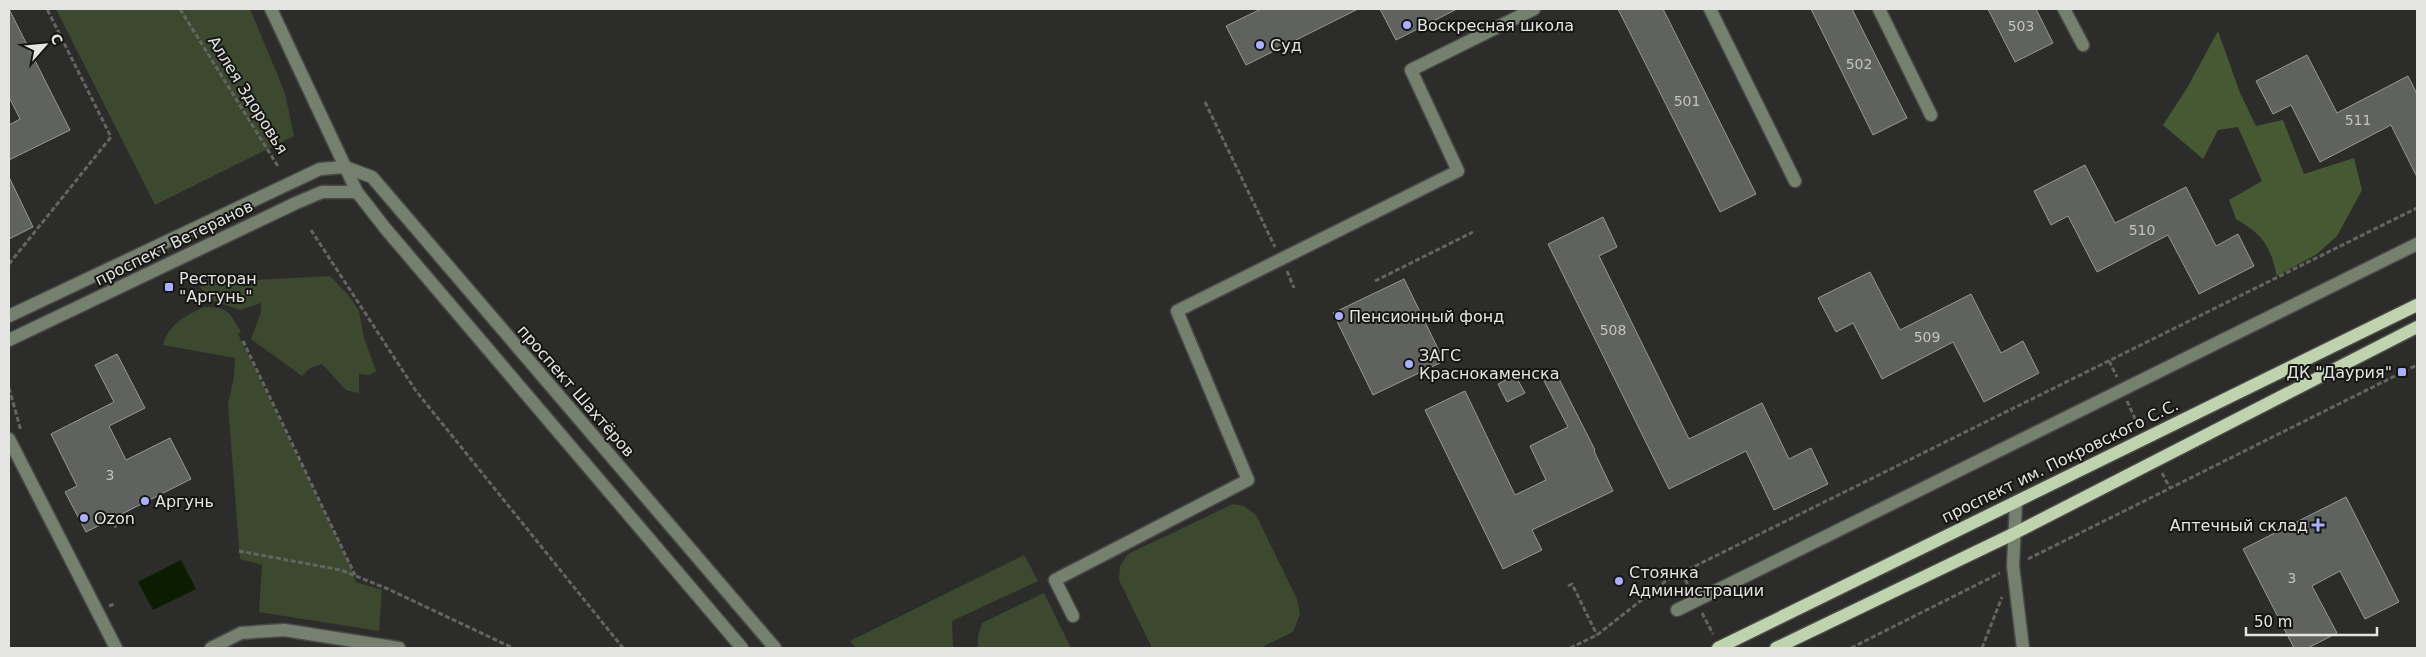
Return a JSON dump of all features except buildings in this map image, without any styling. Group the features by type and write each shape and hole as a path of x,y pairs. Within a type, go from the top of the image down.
{"main road":[{"name":"проспект им. Покровского С.С.","path":"1718,648 2417,304"},
{"path":"1776,648 2013,534 2417,328"}],"street":[{"path":"271,9 357,192 385,228 742,648"},
{"path":"1072,616 1055,580 1248,480 1177,310 1458,171 1411,70 1534,9"},
{"path":"1710,9 1795,181"},
{"path":"1878,9 1931,115"},
{"path":"2064,9 2083,45"},
{"name":"проспект Ветеранов","path":"9,316 320,169 345,167"},
{"name":"проспект Шахтёров","path":"345,167 372,177 775,648"},
{"name":"проспект Ветеранов","path":"9,340 296,203 322,192 357,192"},
{"path":"1676,610 2417,244"},
{"path":"9,439 116,648"},
{"path":"2016,502 2013,566 2023,648"},
{"path":"211,648 241,633 284,630 399,648"}],"path":[{"path":"9,264 111,137 47,9"},
{"name":"Аллея Здоровья","path":"180,9 279,168"},
{"path":"1205,102 1294,288"},
{"path":"1570,648 1597,635 1667,580 2417,208"},
{"path":"311,230 416,391 623,648"},
{"path":"1375,281 1473,232"},
{"path":"243,341 355,576"},
{"path":"1851,648 2417,365"},
{"path":"132,514 135,521"},
{"path":"124,518 127,526"},
{"path":"114,523 117,530"},
{"path":"240,551 341,570 514,648"},
{"path":"1568,586 1572,584 1597,635"},
{"path":"1982,648 2003,593"},
{"path":"1700,609 1714,635"}],"shaded area":[{"path":"56,9 250,9 285,93 294,136 155,205"},
{"path":"2218,31 2240,93 2256,126 2283,120 2304,174 2354,158 2362,190 2337,236 2317,254 2277,276 2271,256 2264,242 2253,230 2236,219 2229,200 2262,181 2238,127 2218,130 2203,159 2163,125 2187,88"},
{"path":"213,273 233,281 330,276 349,296 359,311 364,338 376,371 370,375 359,374 359,393 346,390 322,364 310,368 302,376 251,339 261,312 261,303 240,310 214,301 200,287"},
{"path":"204,307 219,308 231,315 241,332 238,334 350,565 356,582 382,590 379,631 259,612 262,565 240,559 228,404 234,377 235,358 163,345 169,331 174,326"},
{"path":"1233,504 1244,506 1256,515 1297,599 1300,614 1293,632 1260,648 1152,648 1119,580 1120,566 1128,554"},
{"path":"1024,555 1038,581 952,621 953,648 856,648 850,641"},
{"path":"181,560 196,589 153,610 138,582"},
{"path":"1044,593 1071,648 978,648 978,636 982,623"}],"place":[{"name":"Воскресная школа","path":"1407,25"},
{"name":"Суд","path":"1260,45"},
{"name":"Ресторан \"Аргунь\"","path":"169,287"},
{"name":"Пенсионный фонд","path":"1339,316"},
{"name":"ЗАГС Краснокаменска","path":"1409,364"},
{"name":"ДК \"Даурия\"","path":"2402,372"},
{"name":"Аргунь","path":"145,501"},
{"name":"Ozon","path":"84,518"},
{"name":"Аптечный склад","path":"2318,525"},
{"name":"Стоянка Администрации","path":"1619,581"}]}
